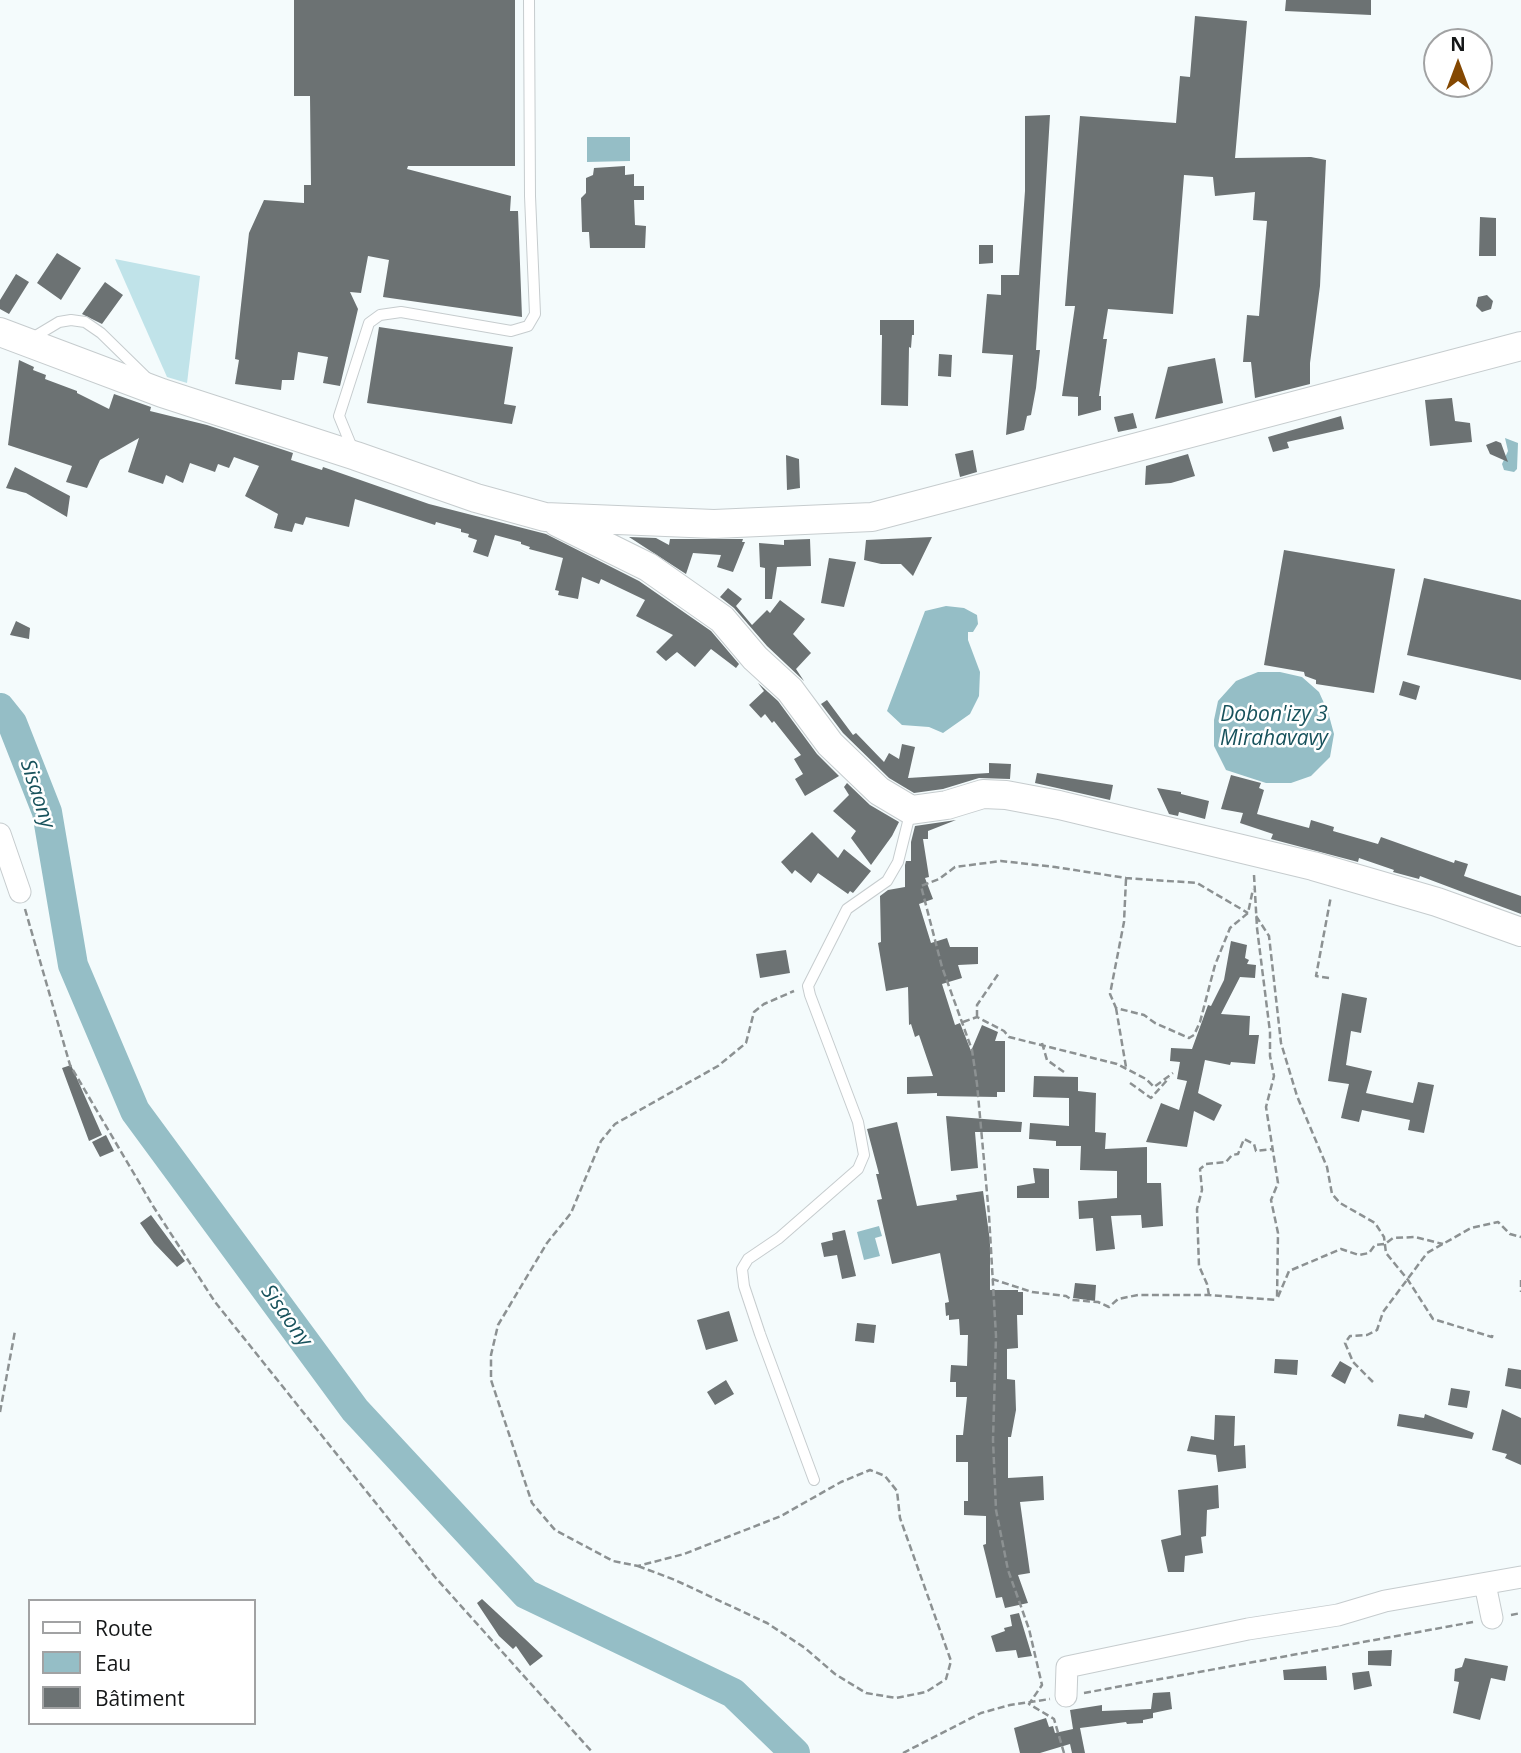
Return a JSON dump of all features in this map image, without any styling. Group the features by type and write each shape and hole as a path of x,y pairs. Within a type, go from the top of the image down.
{"main road":[{"path":"12,338 162,393 476,498 549,518 648,568 722,619 755,657 790,690 830,744 879,791 911,810 947,805 983,794 1006,795 1079,809 1250,849 1437,902 1521,932"},
{"path":"549,518 713,524 872,517 1521,346"}],"street":[{"path":"0,834 20,892"},
{"path":"1066,1696 1067,1667 1248,1629 1338,1615 1385,1601 1521,1577"},
{"path":"1485,1584 1492,1618"}],"lane":[{"path":"356,456 339,416 369,323 380,315 401,312 511,331 528,326 535,314 530,196 529,0"},
{"path":"12,338 59,322 85,322 101,333 162,393"},
{"path":"814,1480 760,1334 744,1286 742,1269 748,1259 779,1238 858,1170 864,1155 859,1122 808,986 847,909 887,881 898,862 911,810"}],"path":[{"path":"1250,849 1274,1076 1266,1107 1278,1183 1271,1200 1278,1233 1277,1300"},
{"path":"1029,1704 1042,1685 1029,1629 1008,1570 996,1510 993,1440 996,1336 989,1215 977,1084 972,1050 942,967 921,886 939,879 955,867 1001,861 1126,878 1197,883 1248,913"},
{"path":"1126,878 1124,922 1110,994 1116,1008 1126,1069"},
{"path":"1116,1008 1144,1015 1155,1023 1189,1038 1194,1035 1215,965 1230,928 1248,913 1255,883"},
{"path":"20,892 70,1065 153,1206 215,1301 435,1577 593,1753"},
{"path":"1329,978 1316,976 1332,893"},
{"path":"1256,916 1269,936 1281,1043 1297,1096 1327,1167 1332,1194 1340,1203 1375,1223 1384,1237 1386,1253 1408,1280 1433,1319 1492,1337 1493,1332"},
{"path":"977,1017 977,1005 999,973"},
{"path":"638,1566 684,1554 781,1516 841,1482 870,1470 885,1476 897,1491 900,1518 951,1661 946,1679 926,1692 896,1698 866,1693 835,1674 805,1648 768,1623 675,1580 638,1566 614,1562 555,1530 532,1503 491,1380 491,1355 498,1325 547,1243 571,1213 601,1141 615,1124 718,1066 746,1043 754,1012 764,1004 808,986"},
{"path":"963,1022 977,1017 1004,1031 1009,1037 1117,1064 1146,1079 1154,1087 1173,1073 1151,1098 1130,1083"},
{"path":"1042,1044 1047,1060 1063,1072"},
{"path":"1209,1294 1208,1284 1199,1266 1197,1209 1202,1190 1200,1170 1206,1164 1226,1162 1232,1155 1238,1154 1244,1139 1254,1144 1256,1150 1274,1149"},
{"path":"1373,1382 1353,1362 1345,1343 1350,1336 1367,1335 1377,1330 1383,1312 1427,1253 1471,1228 1498,1222 1510,1234 1521,1237"},
{"path":"1277,1300 1289,1271 1340,1249 1359,1255 1369,1253 1375,1245 1385,1244 1393,1238 1415,1237 1443,1244"},
{"path":"992,1279 1031,1292 1098,1302 1109,1307 1118,1299 1138,1295 1209,1294 1277,1300"},
{"path":"1521,1280 1521,1292"},
{"path":"0,1412 15,1331"},
{"path":"903,1753 981,1713 1010,1705 1029,1704 1521,1613"},
{"path":"1029,1704 1054,1719 1064,1753"}],"shaded area":[{"path":"115,259 200,276 187,383 167,377"}],"water":[{"path":"587,137 630,137 630,161 587,162"},
{"path":"1505,438 1518,443 1517,469 1514,472 1504,470 1502,464 1508,451"},
{"path":"946,606 964,608 977,615 978,624 973,632 968,632 968,640 980,672 979,696 970,714 943,733 929,727 902,725 887,711 925,611"},
{"name":"Dobon'izy 3 Mirahavavy","path":"1258,672 1280,672 1302,677 1319,692 1334,734 1330,757 1311,776 1291,783 1266,783 1226,770 1214,746 1214,720 1218,701 1236,681"},
{"path":"879,1226 882,1236 875,1238 880,1256 864,1260 857,1232"}],"building":[{"path":"294,0 515,0 515,166 408,166 407,169 511,196 510,211 518,211 522,317 383,297 389,260 368,256 361,293 350,292 358,309 340,386 323,383 328,357 298,352 294,380 282,380 281,390 235,384 239,360 235,359 249,233 264,200 304,203 304,185 311,185 310,96 294,96"},
{"path":"1286,0 1371,0 1371,15 1285,11"},
{"path":"1195,16 1247,21 1235,158 1311,157 1326,160 1320,286 1310,363 1310,384 1255,398 1251,362 1243,362 1247,315 1259,316 1267,221 1253,220 1255,192 1215,196 1213,177 1184,175 1173,314 1108,309 1099,396 1101,410 1078,416 1078,397 1062,396 1075,306 1065,306 1080,116 1176,123 1180,76 1190,77"},
{"path":"1050,115 1036,388 1031,415 1027,416 1024,430 1006,435 1013,355 982,353 987,294 1001,295 1001,275 1019,275 1025,191 1025,116"},
{"path":"625,166 625,175 634,174 634,186 644,186 644,200 634,200 635,225 646,226 645,248 590,248 589,232 582,232 581,198 586,193 586,178 593,175 594,168"},
{"path":"1480,217 1496,218 1496,256 1479,256"},
{"path":"979,245 993,245 993,263 979,264"},
{"path":"57,253 81,268 61,300 37,283"},
{"path":"16,274 29,282 9,314 0,309 0,300"},
{"path":"105,282 123,295 102,324 82,314"},
{"path":"1487,295 1493,301 1491,309 1482,312 1476,306 1478,297"},
{"path":"880,320 914,320 914,335 911,348 909,347 908,406 881,405"},
{"path":"379,327 513,347 504,404 516,406 512,424 367,403"},
{"path":"939,354 952,355 951,377 938,376"},
{"path":"1215,358 1223,403 1155,419 1168,367"},
{"path":"19,360 46,375 45,379 77,391 109,409 114,394 151,407 150,411 207,425 293,453 291,460 322,470 323,467 429,504 546,534 639,581 711,631 739,664 736,668 711,649 695,667 677,652 666,661 656,652 673,635 636,616 645,600 601,579 599,584 582,577 578,599 558,595 559,591 555,590 563,558 529,549 530,547 521,542 495,535 488,557 473,552 477,540 468,537 469,534 461,532 461,529 436,522 435,525 355,499 349,527 306,517 303,525 295,523 292,532 274,528 278,514 245,496 259,466 234,457 229,468 218,464 215,472 190,463 183,483 166,475 163,484 128,472 139,438 100,460 87,488 66,482 72,466 8,445"},
{"path":"1452,398 1455,421 1470,423 1472,442 1430,446 1425,400"},
{"path":"1133,413 1137,428 1118,432 1114,417"},
{"path":"1341,416 1344,429 1287,442 1289,448 1273,452 1268,437"},
{"path":"1496,441 1501,443 1508,462 1490,454 1486,445"},
{"path":"973,450 977,472 960,477 955,454"},
{"path":"1188,454 1195,476 1171,483 1145,485 1146,466"},
{"path":"786,455 799,459 800,488 787,490"},
{"path":"15,467 70,496 67,517 26,493 6,488"},
{"path":"629,537 656,538 669,545 670,539 743,539 742,542 745,542 733,572 717,567 721,555 693,553 686,574"},
{"path":"932,537 913,576 901,564 881,564 864,560 866,540"},
{"path":"810,539 811,566 777,567 772,599 765,599 765,568 760,567 759,543 784,545 784,540"},
{"path":"1284,550 1395,569 1374,693 1316,684 1316,680 1305,676 1304,672 1264,665"},
{"path":"829,558 856,562 844,607 821,603"},
{"path":"1424,578 1521,600 1521,680 1407,655"},
{"path":"728,588 742,599 736,606 752,625 767,610 770,613 780,600 805,619 793,634 811,653 796,669 804,681 767,646 734,608 720,597"},
{"path":"16,621 30,628 29,639 10,635"},
{"path":"1403,681 1420,686 1416,700 1399,695"},
{"path":"758,683 778,701 817,754 839,776 805,796 795,779 803,774 794,759 801,755 774,721 772,723 765,714 761,718 749,705 764,691"},
{"path":"827,700 853,735 856,733 884,762 889,753 899,759 902,744 915,747 908,778 989,773 989,763 1011,764 1010,779 979,778 943,789 914,793 889,778 843,733 821,704"},
{"path":"1037,773 1113,785 1110,800 1035,783"},
{"path":"1231,775 1261,783 1259,788 1264,790 1257,814 1309,828 1311,820 1334,827 1333,831 1378,844 1381,837 1454,863 1455,860 1468,864 1464,876 1521,896 1521,914 1420,876 1419,879 1359,858 1358,862 1271,839 1273,834 1240,823 1243,813 1221,809"},
{"path":"847,783 870,805 899,822 871,865 851,838 856,831 833,811 849,795 844,787"},
{"path":"1157,788 1209,801 1205,819 1179,812 1178,816 1169,814"},
{"path":"956,820 928,831 928,839 923,839 929,877 925,878 933,899 919,904 931,943 947,938 950,947 978,947 978,964 958,965 962,978 942,984 955,1025 960,1023 971,1051 982,1025 998,1032 995,1041 1005,1041 1005,1092 997,1092 997,1097 907,1094 907,1077 933,1076 919,1035 915,1037 911,1024 909,1025 908,987 886,991 878,943 881,942 880,896 888,890 905,887 905,865 906,861 911,861 911,842 915,826"},
{"path":"812,832 838,858 844,849 871,871 853,893 850,891 848,894 818,873 811,883 795,870 792,874 781,862"},
{"path":"1231,941 1247,945 1245,958 1249,960 1247,964 1256,965 1255,978 1240,977 1221,1014 1250,1016 1249,1035 1259,1035 1255,1064 1231,1062 1230,1065 1205,1060 1198,1093 1222,1105 1214,1121 1194,1111 1187,1147 1146,1142 1161,1103 1179,1110 1187,1081 1177,1079 1180,1062 1170,1061 1171,1048 1192,1049 1208,1005 1211,1006 1224,980"},
{"path":"786,950 790,973 760,978 756,954"},
{"path":"1342,993 1367,998 1361,1033 1351,1031 1346,1065 1372,1071 1366,1093 1413,1103 1418,1082 1434,1085 1424,1133 1408,1130 1410,1120 1362,1110 1359,1122 1341,1118 1349,1084 1328,1081"},
{"path":"71,1065 102,1135 89,1141 62,1068"},
{"path":"1034,1076 1078,1077 1078,1091 1096,1093 1095,1132 1106,1133 1105,1149 1147,1147 1147,1183 1161,1183 1163,1226 1142,1228 1141,1215 1111,1216 1115,1249 1096,1251 1093,1218 1079,1219 1078,1201 1117,1198 1117,1171 1080,1170 1081,1146 1056,1146 1056,1141 1029,1139 1030,1123 1069,1126 1069,1098 1033,1097"},
{"path":"946,1116 1022,1122 1021,1132 975,1132 978,1168 951,1171"},
{"path":"897,1122 917,1206 957,1200 956,1195 983,1191 990,1241 990,1290 1023,1292 1023,1315 1017,1315 1018,1348 1007,1349 1007,1379 1015,1380 1016,1410 1011,1437 1008,1437 1008,1478 1043,1476 1044,1500 1020,1502 1030,1573 1018,1575 1028,1603 1005,1608 1002,1597 996,1598 983,1545 986,1544 986,1516 964,1515 964,1501 968,1501 968,1462 956,1462 956,1435 963,1435 967,1397 956,1397 956,1382 950,1382 951,1365 967,1366 968,1335 960,1335 959,1319 949,1320 949,1315 946,1316 945,1303 949,1302 940,1253 892,1264 877,1200 882,1199 876,1174 879,1174 867,1129"},
{"path":"106,1135 114,1151 100,1157 92,1142"},
{"path":"1033,1168 1049,1169 1049,1198 1017,1198 1017,1186 1035,1183"},
{"path":"151,1215 185,1261 177,1267 154,1243 140,1223"},
{"path":"845,1230 856,1276 842,1279 837,1255 824,1257 821,1243 833,1240 832,1233"},
{"path":"1075,1283 1096,1285 1095,1301 1073,1298"},
{"path":"729,1311 738,1341 706,1350 697,1320"},
{"path":"857,1323 876,1325 874,1343 855,1341"},
{"path":"1275,1359 1298,1360 1297,1375 1274,1373"},
{"path":"1340,1361 1352,1368 1345,1384 1331,1376"},
{"path":"1508,1368 1521,1370 1521,1389 1505,1386"},
{"path":"726,1380 734,1394 715,1405 707,1392"},
{"path":"1451,1388 1470,1391 1467,1408 1448,1405"},
{"path":"1502,1409 1521,1418 1521,1465 1505,1458 1507,1454 1492,1450"},
{"path":"1399,1414 1424,1418 1425,1414 1474,1433 1472,1439 1397,1426"},
{"path":"1215,1415 1235,1416 1234,1446 1245,1445 1246,1468 1218,1472 1216,1455 1187,1451 1191,1436 1214,1440"},
{"path":"1218,1485 1219,1508 1207,1510 1206,1536 1201,1537 1203,1553 1185,1556 1184,1572 1168,1572 1161,1540 1181,1535 1178,1490"},
{"path":"482,1599 543,1656 530,1666 516,1646 513,1649 499,1636 477,1603"},
{"path":"1019,1613 1032,1656 1018,1658 1016,1650 996,1652 991,1636 1012,1626 1010,1615"},
{"path":"1392,1650 1391,1666 1368,1665 1368,1651"},
{"path":"1465,1658 1508,1666 1505,1681 1491,1678 1480,1720 1453,1713 1459,1682 1454,1681 1455,1669 1462,1667"},
{"path":"1326,1666 1327,1680 1284,1680 1283,1670"},
{"path":"1369,1671 1372,1686 1354,1690 1352,1673"},
{"path":"1170,1692 1172,1709 1153,1713 1153,1718 1143,1720 1143,1723 1126,1722 1080,1728 1085,1753 1072,1753 1070,1744 1040,1753 1020,1753 1014,1728 1046,1718 1055,1733 1073,1729 1070,1710 1102,1705 1102,1711 1151,1709 1153,1693"}],"waterway":[{"name":"Sisaony","path":"0,708 12,723 47,812 73,965 135,1111 355,1410 526,1594 733,1693 795,1753"}]}
